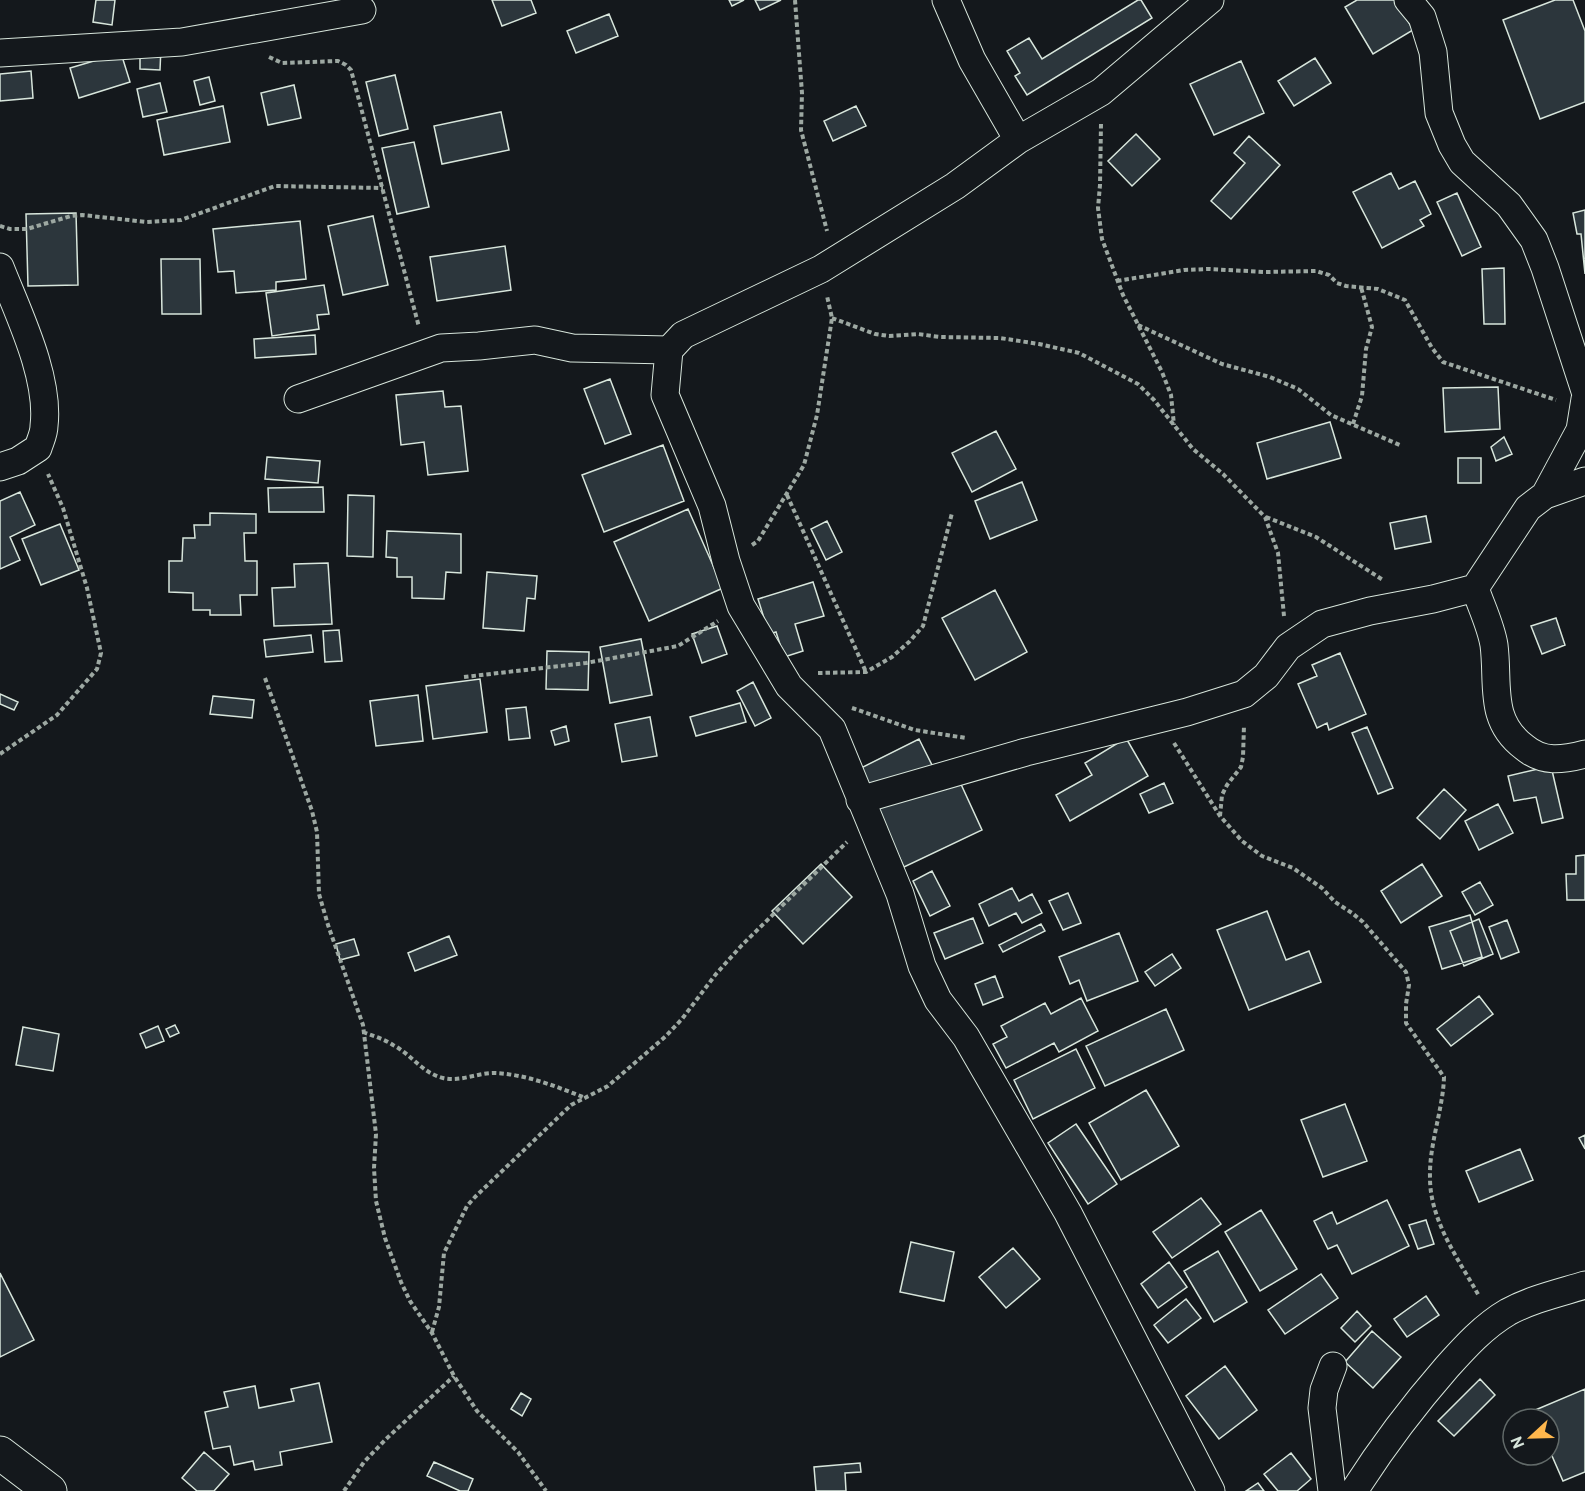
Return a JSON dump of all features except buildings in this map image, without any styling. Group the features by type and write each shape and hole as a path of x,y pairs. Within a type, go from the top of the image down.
{"street":[{"path":"946,0 972,60 1018,140"},
{"path":"1210,0 1101,92 1018,140 955,186 826,265 683,335 669,350 665,395 712,506 726,561 741,606 789,686 832,729 900,894 922,966 938,1000 966,1037 1068,1213 1211,1491"},
{"path":"1408,0 1422,16 1433,52 1439,113 1452,145 1462,162 1509,205 1534,240 1585,391"},
{"path":"0,53 182,42 363,10"},
{"path":"0,267 22,322 43,386 44,427 38,448 18,461 0,467"},
{"path":"298,399 435,349 535,340 572,348 669,350"},
{"path":"1545,495 1580,430 1585,399"},
{"path":"865,811 1026,752 1160,719 1244,694 1266,676 1288,647 1322,624 1475,588 1528,508 1545,495 1585,481"},
{"path":"1475,588 1494,643 1496,691 1501,718 1509,735 1527,750 1549,759 1567,759 1585,754"},
{"path":"1354,1491 1374,1459 1424,1394 1463,1350 1493,1322 1529,1302 1585,1285"},
{"path":"1332,1491 1322,1408 1324,1390 1333,1366"},
{"path":"0,1454 50,1491"}],"path":[{"path":"726,561 758,541 804,465 818,415 832,318 826,265 827,231 801,130 802,93 795,0"},
{"path":"230,34 282,63 338,61 346,65 353,75 416,323 426,340 435,349"},
{"path":"1101,92 1098,216 1102,239 1117,281 1171,395 1174,426"},
{"path":"0,226 27,230 71,216 82,215 147,222 181,220 275,186 383,188"},
{"path":"1117,281 1209,268 1264,272 1304,271 1329,275 1337,283 1346,286 1378,289 1405,300 1443,363 1585,409"},
{"path":"1353,424 1362,396 1366,349 1372,327 1361,287"},
{"path":"832,318 875,334 889,336 918,334 940,337 1000,338 1079,353 1138,384 1154,400 1193,449 1223,474 1265,517 1316,537 1419,602"},
{"path":"1137,325 1222,364 1270,377 1298,389 1331,416 1402,446"},
{"path":"0,754 57,715 97,669 101,653 87,588 63,508 38,448"},
{"path":"787,495 866,672"},
{"path":"782,673 866,672 892,657 909,642 923,626 952,513"},
{"path":"1265,517 1278,553 1288,647"},
{"path":"464,677 586,663 678,646 741,606"},
{"path":"265,678 312,811 317,832 319,894 363,1025 376,1134 374,1168 376,1201 381,1226 410,1301 432,1333 454,1376 477,1411 519,1452 546,1491"},
{"path":"1220,816 1222,795 1241,767 1243,757 1244,694"},
{"path":"842,704 915,730 972,739"},
{"path":"1160,719 1220,816 1242,841 1262,856 1293,868 1322,888 1335,902 1363,922 1406,972 1410,985 1406,1004 1406,1023 1444,1077 1429,1177 1432,1202 1438,1221 1493,1322"},
{"path":"432,1333 439,1307 444,1253 467,1206 571,1105 608,1086 666,1036 742,945 831,857 865,811"},
{"path":"363,1032 395,1045 426,1071 444,1078 472,1078 494,1073 519,1076 551,1084 584,1097"},
{"path":"344,1491 364,1462 386,1438 454,1376"}]}
